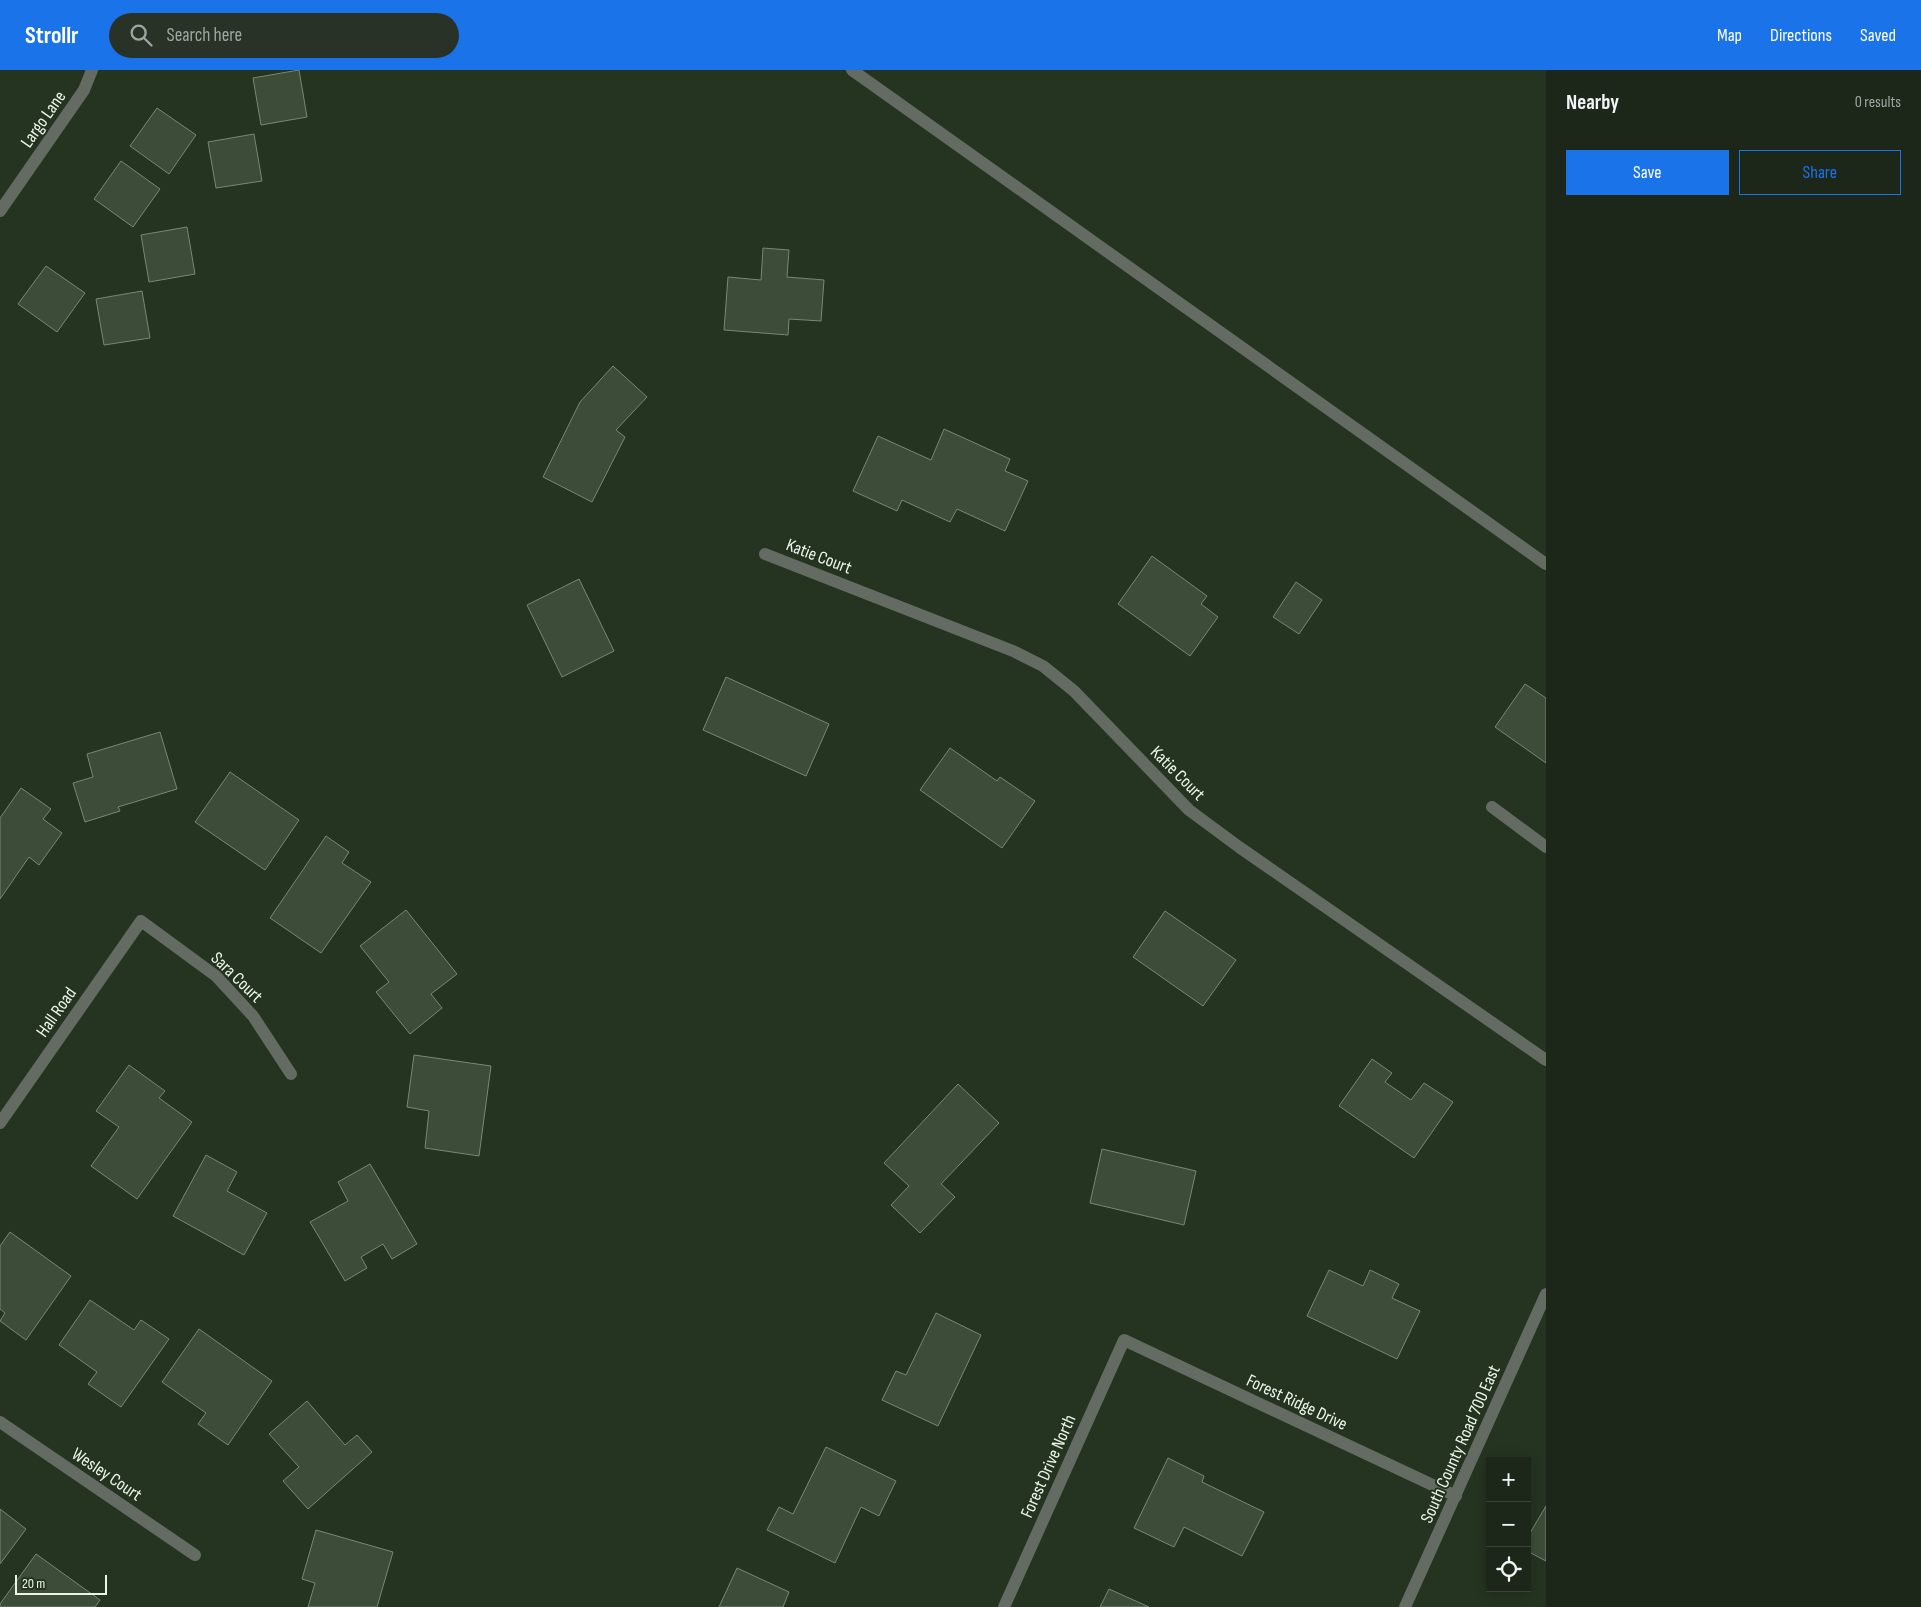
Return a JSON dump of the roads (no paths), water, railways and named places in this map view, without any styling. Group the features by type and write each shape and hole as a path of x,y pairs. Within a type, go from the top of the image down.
{"street":[{"name":"Largo Lane","path":"0,211 84,90 92,70"},
{"path":"852,70 1546,564"},
{"name":"Katie Court","path":"765,554 1013,651 1043,666 1074,692 1189,810 1239,847 1546,1060"},
{"path":"1492,807 1546,847"},
{"name":"Sara Court","path":"141,921 216,976 252,1016 291,1074"},
{"name":"Hall Road","path":"0,1123 141,921"},
{"name":"South County Road 700 East","path":"1405,1607 1546,1294"},
{"name":"Forest Ridge Drive","path":"1124,1340 1456,1496"},
{"name":"Forest Drive North","path":"1004,1607 1124,1340"},
{"name":"Wesley Court","path":"0,1422 195,1555"}]}
